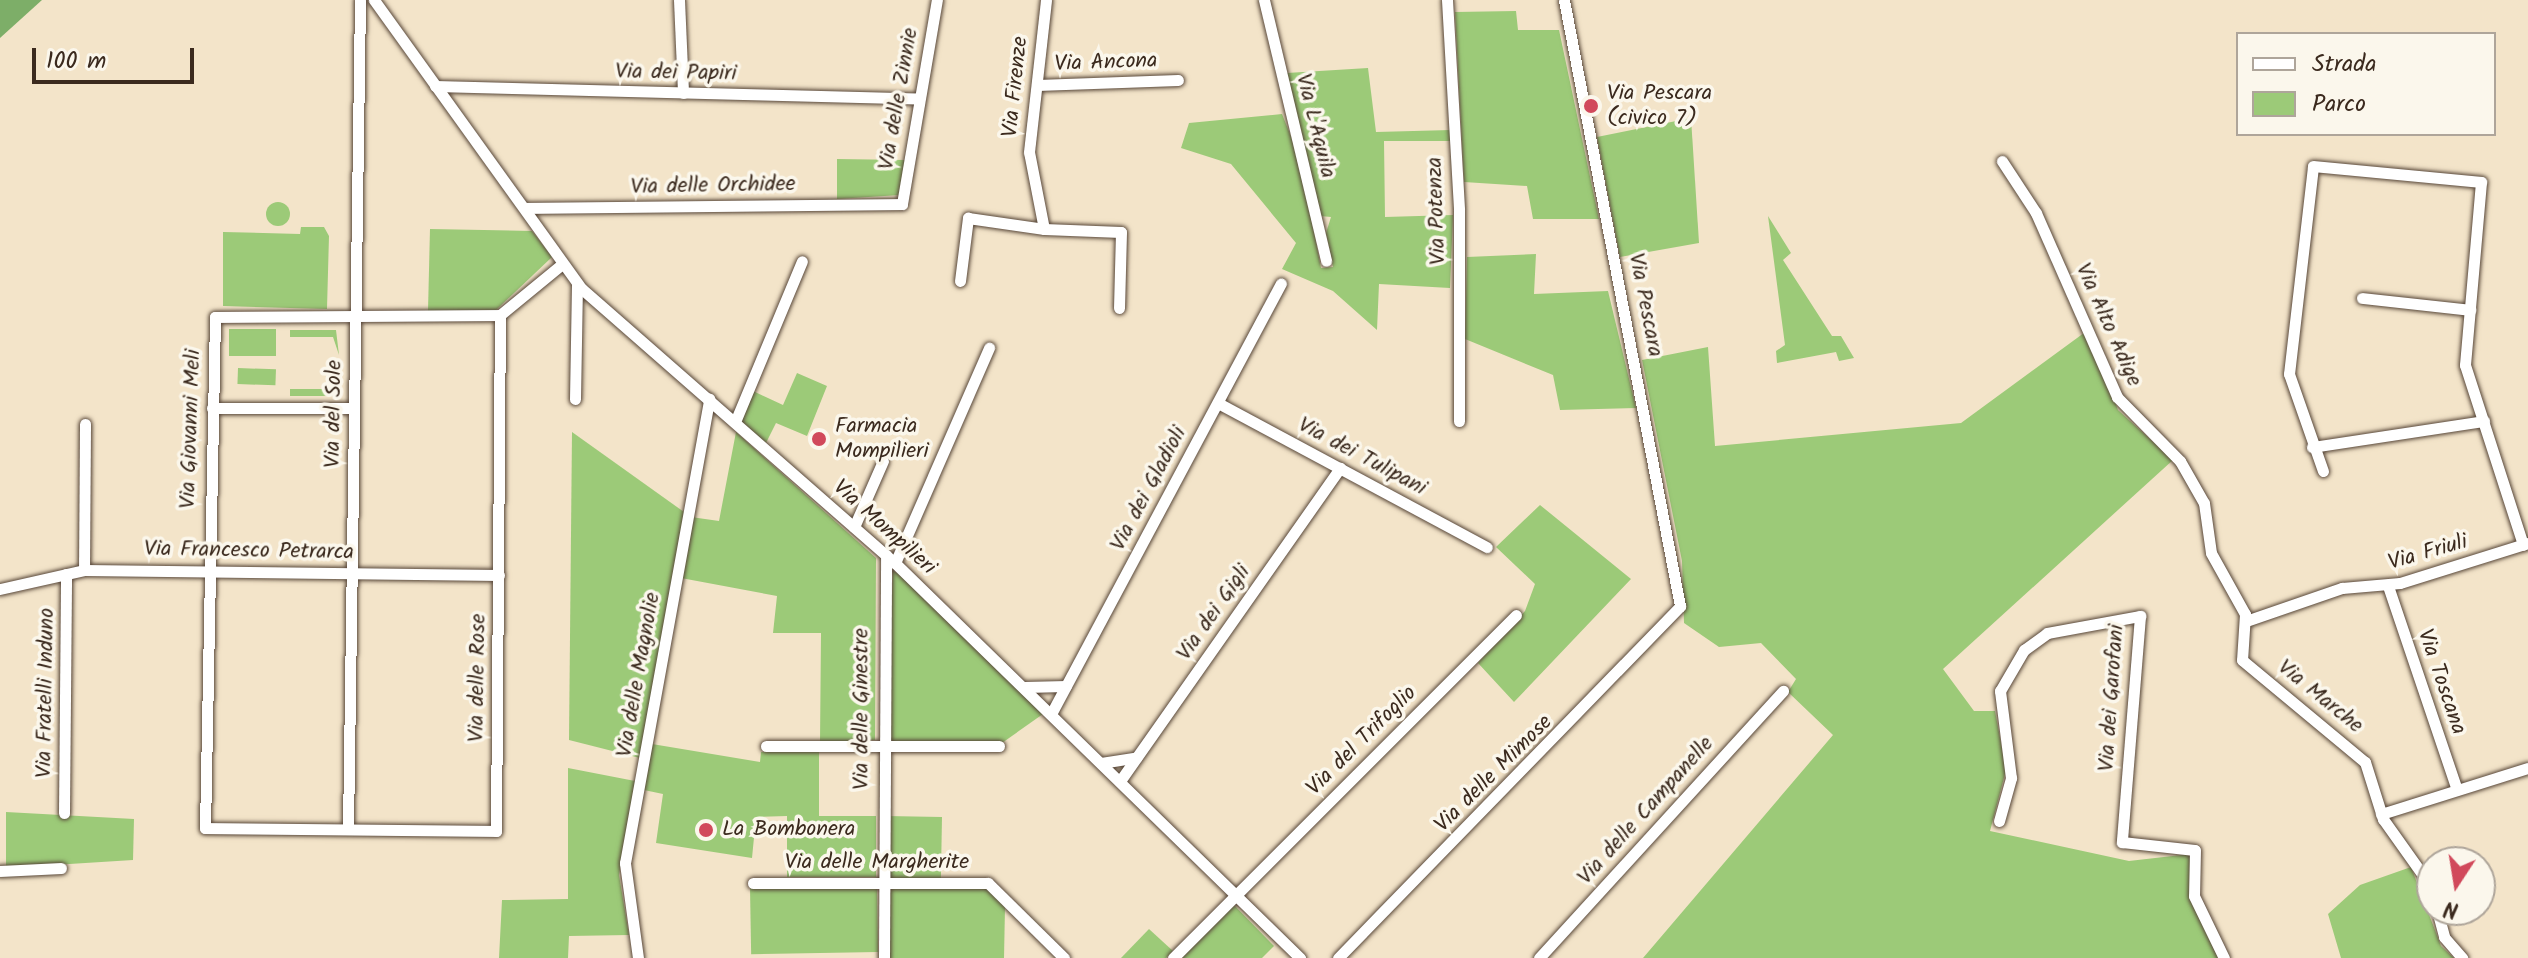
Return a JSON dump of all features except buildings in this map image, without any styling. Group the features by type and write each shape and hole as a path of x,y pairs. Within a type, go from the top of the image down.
{"street":[{"name":"Via del Sole","path":"348,829 360,0"},
{"name":"Via Mompilieri","path":"374,0 577,283 890,559 1300,958"},
{"path":"679,0 683,93"},
{"name":"Via delle Zinnie","path":"902,204 917,99 937,0"},
{"name":"Via Firenze","path":"1044,229 1029,152 1046,0"},
{"name":"Via L'Aquila","path":"1264,0 1326,261"},
{"name":"Via Potenza","path":"1447,0 1459,210 1459,421"},
{"name":"Via Pescara","path":"1564,0 1678,569 1677,618"},
{"name":"Via Ancona","path":"1037,85 1178,80"},
{"name":"Via dei Papiri","path":"435,86 917,99"},
{"name":"Via Alto Adige","path":"2002,161 2036,213 2117,397 2180,461 2204,503 2211,553 2246,621"},
{"path":"2323,471 2312,447 2289,374 2313,166 2481,182 2465,365 2526,544"},
{"name":"Via delle Orchidee","path":"525,208 902,204"},
{"path":"960,281 968,218 1044,229 1121,232 1119,308"},
{"path":"735,422 802,261"},
{"path":"500,315 562,264"},
{"path":"575,399 577,283"},
{"name":"Via dei Gladioli","path":"1051,714 1281,284"},
{"path":"2362,298 2470,310"},
{"name":"Via Giovanni Meli","path":"205,828 206,570 215,317 500,315"},
{"name":"Via delle Rose","path":"205,828 496,831 500,315"},
{"path":"890,559 989,348"},
{"name":"Via delle Magnolie","path":"638,958 625,863 709,399"},
{"name":"Via dei Tulipani","path":"1218,403 1487,547"},
{"path":"212,408 354,408"},
{"path":"2312,447 2484,421"},
{"path":"84,570 85,424"},
{"path":"854,527 883,461"},
{"name":"Via dei Gigli","path":"1120,781 1340,468"},
{"name":"Via Friuli","path":"2246,621 2342,588 2388,586 2526,544"},
{"name":"Via delle Ginestre","path":"884,958 881,746 890,559"},
{"name":"Via Francesco Petrarca","path":"0,589 84,570 499,575"},
{"name":"Via Fratelli Induno","path":"64,813 66,574"},
{"name":"Via Toscana","path":"2388,586 2457,790"},
{"name":"Via del Trifoglio","path":"1173,958 1516,615"},
{"name":"Via dei Garofani","path":"1999,821 2011,778 2000,691 2024,650 2047,633 2140,616 2122,842 2195,850 2194,896 2224,958"},
{"name":"Via delle Mimose","path":"1338,958 1677,618"},
{"name":"Via Marche","path":"2246,621 2242,660 2349,744 2371,773 2381,814 2416,865"},
{"path":"1024,687 1066,686"},
{"name":"Via delle Campanelle","path":"1539,958 1783,691"},
{"path":"766,746 999,746"},
{"path":"1101,763 1137,757"},
{"path":"2381,814 2528,768"},
{"path":"0,871 61,868"},
{"name":"Via delle Margherite","path":"753,883 988,883 1064,958"},
{"path":"2441,926 2444,937 2462,958"}],"green space":[{"path":"0,0 42,0 0,38"},
{"path":"1516,11 1518,30 1559,30 1599,219 1533,219 1527,186 1464,182 1455,12"},
{"path":"1368,68 1376,132 1451,130 1452,141 1384,141 1385,217 1453,215 1450,288 1379,284 1377,330 1333,291 1282,269 1296,243 1231,164 1181,148 1189,123 1282,114 1300,159 1321,268 1333,267 1326,233 1331,217 1320,216 1287,73"},
{"path":"1691,118 1699,243 1620,257 1597,137"},
{"path":"837,159 905,160 900,195 837,199"},
{"path":"278,202 286,206 290,214 286,222 278,226 270,222 266,214 270,206"},
{"path":"1768,216 1791,253 1783,260 1832,336 1841,336 1854,358 1839,361 1836,352 1777,363 1776,351 1785,345"},
{"path":"301,227 324,227 329,236 327,309 223,306 223,232 300,234"},
{"path":"430,229 532,231 552,257 496,310 428,311"},
{"path":"1536,254 1534,294 1608,291 1636,408 1560,410 1553,375 1465,339 1467,257"},
{"path":"229,329 276,329 276,356 229,356"},
{"path":"290,330 336,330 339,355 333,337 290,337"},
{"path":"2088,330 2118,410 2173,460 1943,669 1974,711 1995,711 2006,770 1990,831 2129,861 2190,854 2191,897 2218,958 1643,958 1833,735 1788,692 1796,679 1761,643 1719,647 1684,623 1682,561 1642,360 1708,347 1715,446 1961,423"},
{"path":"238,368 276,369 275,385 237,384"},
{"path":"333,371 339,371 336,396 290,396 290,389 333,389"},
{"path":"797,373 827,386 807,436 776,423 766,443 741,421 753,391 783,405"},
{"path":"572,432 684,512 640,758 569,740"},
{"path":"736,432 876,558 875,740 820,742 821,633 773,633 777,596 681,578 691,517 719,521"},
{"path":"1540,505 1631,579 1514,702 1478,663 1525,611 1535,584 1496,547"},
{"path":"893,571 1043,714 1002,743 886,741"},
{"path":"652,744 760,762 761,752 819,751 819,816 876,816 876,877 787,877 787,816 756,817 752,858 656,843 663,794 644,790"},
{"path":"568,768 635,781 619,875 629,935 569,936 568,958 499,958 502,900 568,899"},
{"path":"6,812 134,819 133,860 6,868"},
{"path":"886,816 942,817 941,879 885,878"},
{"path":"2411,867 2416,880 2416,926 2433,926 2441,946 2454,958 2341,958 2328,914 2360,885"},
{"path":"877,886 878,952 751,954 750,888"},
{"path":"888,887 988,887 1005,907 1004,958 888,958"},
{"path":"1234,905 1274,946 1262,958 1180,958"},
{"path":"1149,929 1173,951 1166,958 1121,958"}],"place":[{"name":"Via Pescara (civico 7)","path":"1591,106"},
{"name":"Farmacia Mompilieri","path":"819,439"},
{"name":"La Bombonera","path":"706,830"}]}
